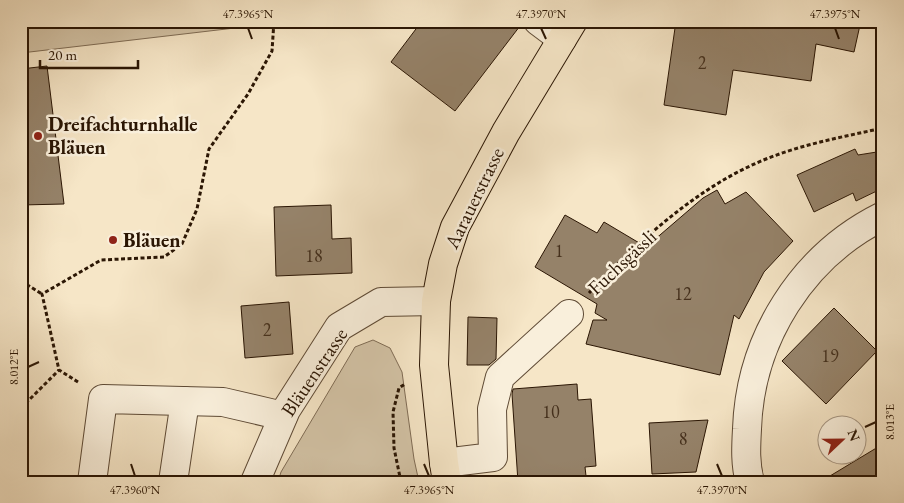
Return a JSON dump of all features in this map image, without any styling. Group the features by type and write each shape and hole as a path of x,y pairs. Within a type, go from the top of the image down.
{"main road":[{"name":"Aarauerstrasse","path":"445,472 434,364 436,301 443,264 455,227 506,132 567,30"}],"street":[{"path":"538,21 567,30"},
{"path":"750,482 746,468 748,412 753,381 761,351 774,323 792,293 814,266 840,243 883,216"},
{"name":"Bläuenstrasse","path":"256,482 283,416 340,327 381,302 436,301"},
{"path":"445,472 494,457 492,409 500,377 569,314"},
{"path":"92,482 104,399 223,402 283,416"},
{"path":"173,482 185,401"}],"path":[{"path":"42,294 101,260 164,257 182,244 197,210 209,148 248,94 272,51 274,21"},
{"name":"Fuchsgässli","path":"569,314 622,259 699,195 751,165 808,144 883,128"},
{"path":"21,281 42,294 59,370 104,399"},
{"path":"401,482 394,448 393,412 399,388 434,364"},
{"path":"21,408 59,370"}],"shaded area":[{"path":"21,21 251,21 252,26 21,53"},
{"path":"373,340 390,348 402,372 419,482 278,482 281,472 355,347"}],"building":[{"path":"422,21 523,22 455,111 391,62"},
{"path":"676,21 846,21 860,25 854,52 816,44 811,81 733,70 726,115 664,105"},
{"name":"Dreifachturnhalle Bläuen","path":"47,66 64,204 21,205 21,69"},
{"path":"855,149 858,155 883,151 883,188 856,201 853,193 814,212 797,175"},
{"path":"717,190 725,204 746,192 793,241 764,272 739,319 734,315 720,375 586,344 593,320 607,320 595,313 597,304 535,267 565,215 597,233 604,222 646,247 703,198"},
{"path":"331,205 332,239 351,238 352,273 276,276 274,207"},
{"path":"289,302 293,354 245,358 241,306"},
{"path":"834,308 877,351 826,404 782,361"},
{"path":"468,317 497,318 496,359 489,365 467,365"},
{"path":"577,384 578,400 591,399 596,466 585,467 586,476 557,478 558,482 518,482 513,389"},
{"path":"708,420 696,472 652,474 649,423"},
{"path":"883,444 883,482 820,482 847,466 866,466 866,454"}],"place":[{"name":"Dreifachturnhalle Bläuen","path":"38,136"},
{"name":"Bläuen","path":"113,240"}]}
